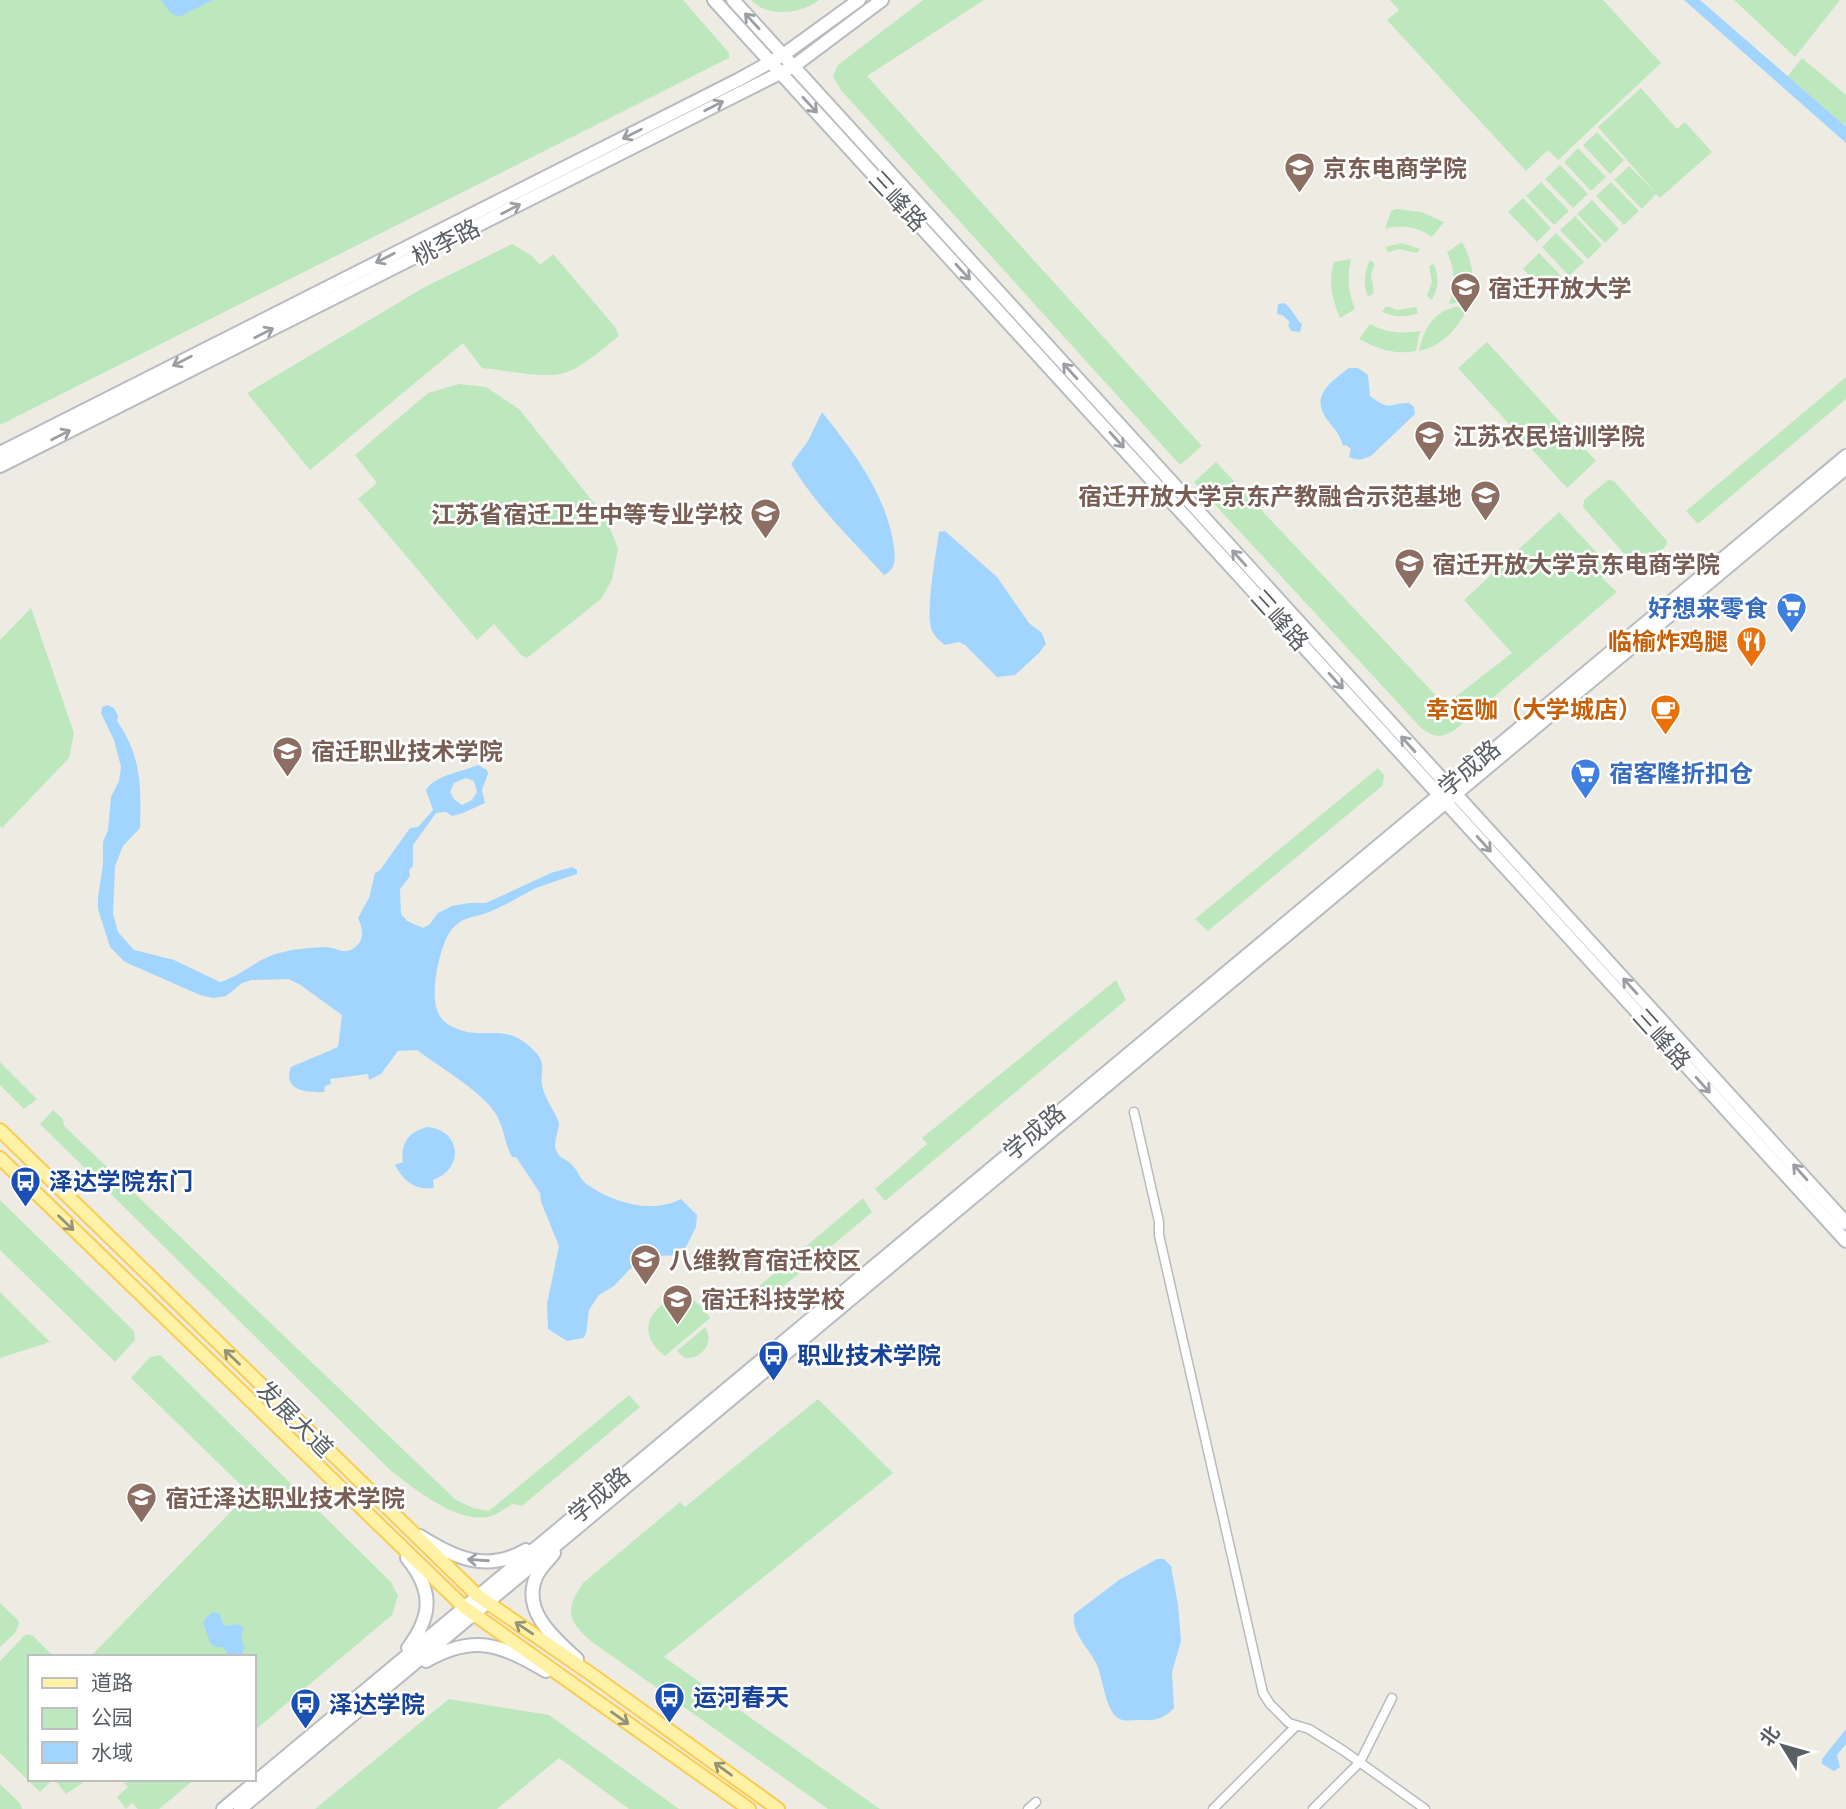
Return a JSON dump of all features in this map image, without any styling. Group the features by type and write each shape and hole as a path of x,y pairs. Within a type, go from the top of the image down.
{"main road":[{"name":"三峰路","path":"714,0 1846,1223"},
{"name":"三峰路","path":"733,0 1846,1241"},
{"name":"桃李路","path":"0,453 771,62 859,0"},
{"name":"桃李路","path":"0,466 781,73 882,0"},
{"name":"学成路","path":"240,1809 482,1599 1447,794 1846,456"},
{"name":"学成路","path":"1447,794 1846,468"},
{"name":"发展大道","path":"0,1130 482,1599 600,1680 778,1809"},
{"name":"发展大道","path":"0,1158 469,1610 749,1809"},
{"path":"404,1526 447,1552 467,1560 482,1561 496,1561 523,1552 566,1530"},
{"path":"566,1530 537,1575 533,1604 541,1622 557,1641 600,1680"},
{"path":"390,1536 416,1569 428,1605 424,1621 396,1672"},
{"path":"396,1672 461,1646 494,1646 509,1650 589,1696"},
{"name":"学成路","path":"223,1809 396,1672"}],"street":[{"path":"1134,1112 1259,1684 1270,1704 1289,1723 1309,1729 1426,1809"},
{"path":"1313,1809 1360,1762 1392,1698"},
{"path":"1213,1809 1296,1726"},
{"path":"1028,1809 1036,1801"}],"green space":[{"path":"0,0 683,0 729,53 729,58 0,425"},
{"path":"751,0 819,0 794,11 775,12 758,6"},
{"path":"923,0 984,0 867,76 1202,446 1180,465 840,89 833,76 838,65"},
{"path":"1390,0 1603,0 1661,63 1558,160 1548,150 1526,171 1387,20 1399,10"},
{"path":"1734,0 1840,0 1795,57"},
{"path":"1802,58 1846,95 1846,127 1787,77"},
{"path":"1641,88 1677,129 1685,122 1712,152 1660,198 1656,194 1642,209 1614,180 1629,166 1656,193 1598,127"},
{"path":"1597,132 1624,160 1610,174 1583,145"},
{"path":"1578,148 1606,177 1591,191 1564,162"},
{"path":"1560,165 1588,194 1573,208 1545,179"},
{"path":"1541,182 1569,211 1554,225 1526,196"},
{"path":"1611,182 1639,211 1624,225 1596,196"},
{"path":"1523,198 1551,228 1537,242 1508,212"},
{"path":"1592,200 1619,229 1605,243 1577,214"},
{"path":"1397,209 1421,212 1444,222 1432,237 1410,227 1385,229 1391,211"},
{"path":"1575,216 1602,245 1588,259 1560,230"},
{"path":"1556,233 1584,262 1569,276 1542,247"},
{"path":"1462,242 1472,270 1471,301 1449,304 1454,278 1447,252"},
{"path":"1402,243 1420,249 1417,253 1399,249 1388,252 1385,247"},
{"path":"512,244 531,255 540,265 553,254 615,327 619,336 579,366 555,375 482,368 463,343 310,470 247,393 423,288"},
{"path":"1539,253 1563,278 1547,294 1523,269"},
{"path":"1351,259 1349,284 1355,309 1340,318 1332,290 1332,269 1334,262"},
{"path":"1370,260 1375,264 1371,274 1374,293 1368,297 1365,278"},
{"path":"1434,264 1438,282 1432,300 1427,296 1432,282 1429,266"},
{"path":"1470,305 1450,334 1436,345 1419,351 1425,332 1435,318 1450,309"},
{"path":"1386,306 1397,310 1416,307 1418,313 1391,315 1382,312"},
{"path":"1370,324 1394,332 1420,331 1416,351 1386,350 1359,339"},
{"path":"1487,342 1596,461 1567,488 1458,368"},
{"path":"1846,377 1846,399 1698,524 1686,511"},
{"path":"459,384 486,387 519,409 606,518 618,549 612,580 601,599 527,658 521,655 494,624 477,640 358,499 377,483 355,455 428,393"},
{"path":"1216,462 1445,705 1512,653 1464,600 1559,512 1612,569 1602,578 1617,592 1455,730 1441,736 1430,734 1421,728 1194,482"},
{"path":"1608,480 1614,481 1667,541 1666,546 1641,568 1635,566 1583,507 1584,500"},
{"path":"31,608 74,733 69,758 2,828 0,640"},
{"path":"1378,768 1384,775 1383,785 1208,931 1195,919"},
{"path":"1116,980 1126,1000 885,1201 875,1189 927,1144 922,1138"},
{"path":"0,1062 37,1099 24,1109 0,1085"},
{"path":"53,1110 63,1119 64,1126 456,1500 473,1508 489,1511 629,1395 640,1407 522,1506 513,1504 496,1514 481,1518 467,1516 438,1504 389,1469 40,1124"},
{"path":"863,1198 872,1212 764,1303 751,1293"},
{"path":"0,1200 134,1331 135,1340 115,1362 0,1250"},
{"path":"0,1292 50,1342 0,1358"},
{"path":"679,1296 697,1303 710,1318 665,1356 650,1339 648,1330 653,1314"},
{"path":"705,1327 708,1344 705,1349 697,1356 685,1358 677,1351"},
{"path":"160,1355 391,1582 398,1596 392,1615 256,1729 256,1655 92,1655 249,1493 131,1378 150,1357"},
{"path":"818,1399 893,1473 664,1657 880,1809 828,1809 592,1642 578,1628 571,1615 573,1601 583,1583 680,1502 685,1507"},
{"path":"0,1603 19,1624 15,1633 0,1647"},
{"path":"26,1634 33,1636 52,1655 28,1655 28,1780 0,1753 0,1661"},
{"path":"449,1699 549,1715 679,1809 629,1809 559,1758 497,1809 315,1809"},
{"path":"29,1781 51,1781 40,1792"},
{"path":"56,1781 85,1781 66,1794"},
{"path":"123,1781 193,1781 159,1809 138,1809 132,1803 126,1809 117,1797 128,1787"},
{"path":"0,1784 20,1803 22,1809 0,1809"}],"water":[{"path":"161,0 213,0 179,17 170,12"},
{"path":"1684,0 1700,0 1846,127 1846,143"},
{"path":"1284,303 1302,324 1300,332 1291,331 1288,325 1290,322 1277,314 1278,304"},
{"path":"1349,368 1358,368 1368,375 1370,396 1377,401 1390,405 1409,403 1414,407 1415,414 1372,455 1360,459 1349,457 1351,449 1343,446 1321,405 1321,398 1328,386"},
{"path":"822,412 866,472 889,523 895,556 892,569 884,575 823,508 791,464 808,441"},
{"path":"945,531 997,577 1029,623 1042,633 1046,644 1015,675 997,677 965,645 959,642 945,645 932,631 930,608 934,567 939,532"},
{"path":"108,705 114,708 118,716 117,721 136,760 140,786 140,828 123,846 115,866 113,914 118,932 134,950 174,960 220,982 271,955 323,947 346,951 358,945 362,930 358,918 369,898 375,873 380,870 410,828 418,827 433,810 426,790 442,777 478,765 487,770 482,790 485,803 452,816 446,812 436,813 413,845 413,866 409,870 410,876 400,889 401,914 407,921 423,928 430,924 438,913 452,906 486,903 551,873 572,867 577,870 577,874 536,888 501,907 467,918 455,926 444,945 437,971 435,997 439,1014 446,1023 463,1031 516,1037 538,1055 542,1063 543,1090 559,1123 555,1144 557,1153 573,1166 585,1183 609,1197 646,1206 658,1206 681,1199 697,1215 696,1227 682,1255 656,1256 630,1269 614,1286 599,1295 589,1310 583,1338 567,1341 548,1329 547,1304 559,1246 540,1193 516,1157 512,1157 497,1116 483,1098 417,1050 398,1051 381,1074 369,1080 368,1074 330,1079 331,1084 325,1086 324,1092 303,1091 290,1081 291,1067 338,1047 342,1015 288,979 252,980 242,983 226,996 213,998 200,995 125,962 110,947 98,909 103,842 108,830 111,797 119,781 121,767 114,740 101,713 102,707","holes":["466,778 474,781 477,792 472,800 462,805 454,799 450,792 454,783"]},
{"path":"428,1127 447,1135 455,1151 450,1168 433,1180 434,1188 427,1189 411,1184 395,1165 403,1162 403,1149 407,1139"},
{"path":"1157,1559 1164,1559 1171,1566 1178,1605 1181,1641 1172,1672 1174,1708 1154,1720 1123,1720 1110,1708 1096,1663 1075,1627 1074,1614 1119,1580"},
{"path":"212,1612 219,1613 224,1626 238,1624 244,1628 241,1637 245,1648 242,1655 229,1655 222,1647 210,1643 203,1622"},
{"path":"1846,1729 1846,1744 1837,1755 1840,1767 1834,1771 1822,1764 1822,1759"}],"place":[{"name":"京东电商学院","path":"1300,195"},
{"name":"宿迁开放大学","path":"1465,315"},
{"name":"江苏农民培训学院","path":"1430,463"},
{"name":"宿迁开放大学京东产教融合示范基地","path":"1485,523"},
{"name":"江苏省宿迁卫生中等专业学校","path":"766,541"},
{"name":"宿迁开放大学京东电商学院","path":"1409,591"},
{"name":"好想来零食","path":"1791,635"},
{"name":"临榆炸鸡腿","path":"1751,668"},
{"name":"幸运咖（大学城店）","path":"1665,736"},
{"name":"宿迁职业技术学院","path":"288,778"},
{"name":"宿客隆折扣仓","path":"1586,800"},
{"name":"泽达学院东门","path":"26,1208"},
{"name":"八维教育宿迁校区","path":"646,1287"},
{"name":"宿迁科技学校","path":"678,1326"},
{"name":"职业技术学院","path":"774,1382"},
{"name":"宿迁泽达职业技术学院","path":"142,1525"},
{"name":"运河春天","path":"670,1724"},
{"name":"泽达学院","path":"306,1731"}]}
